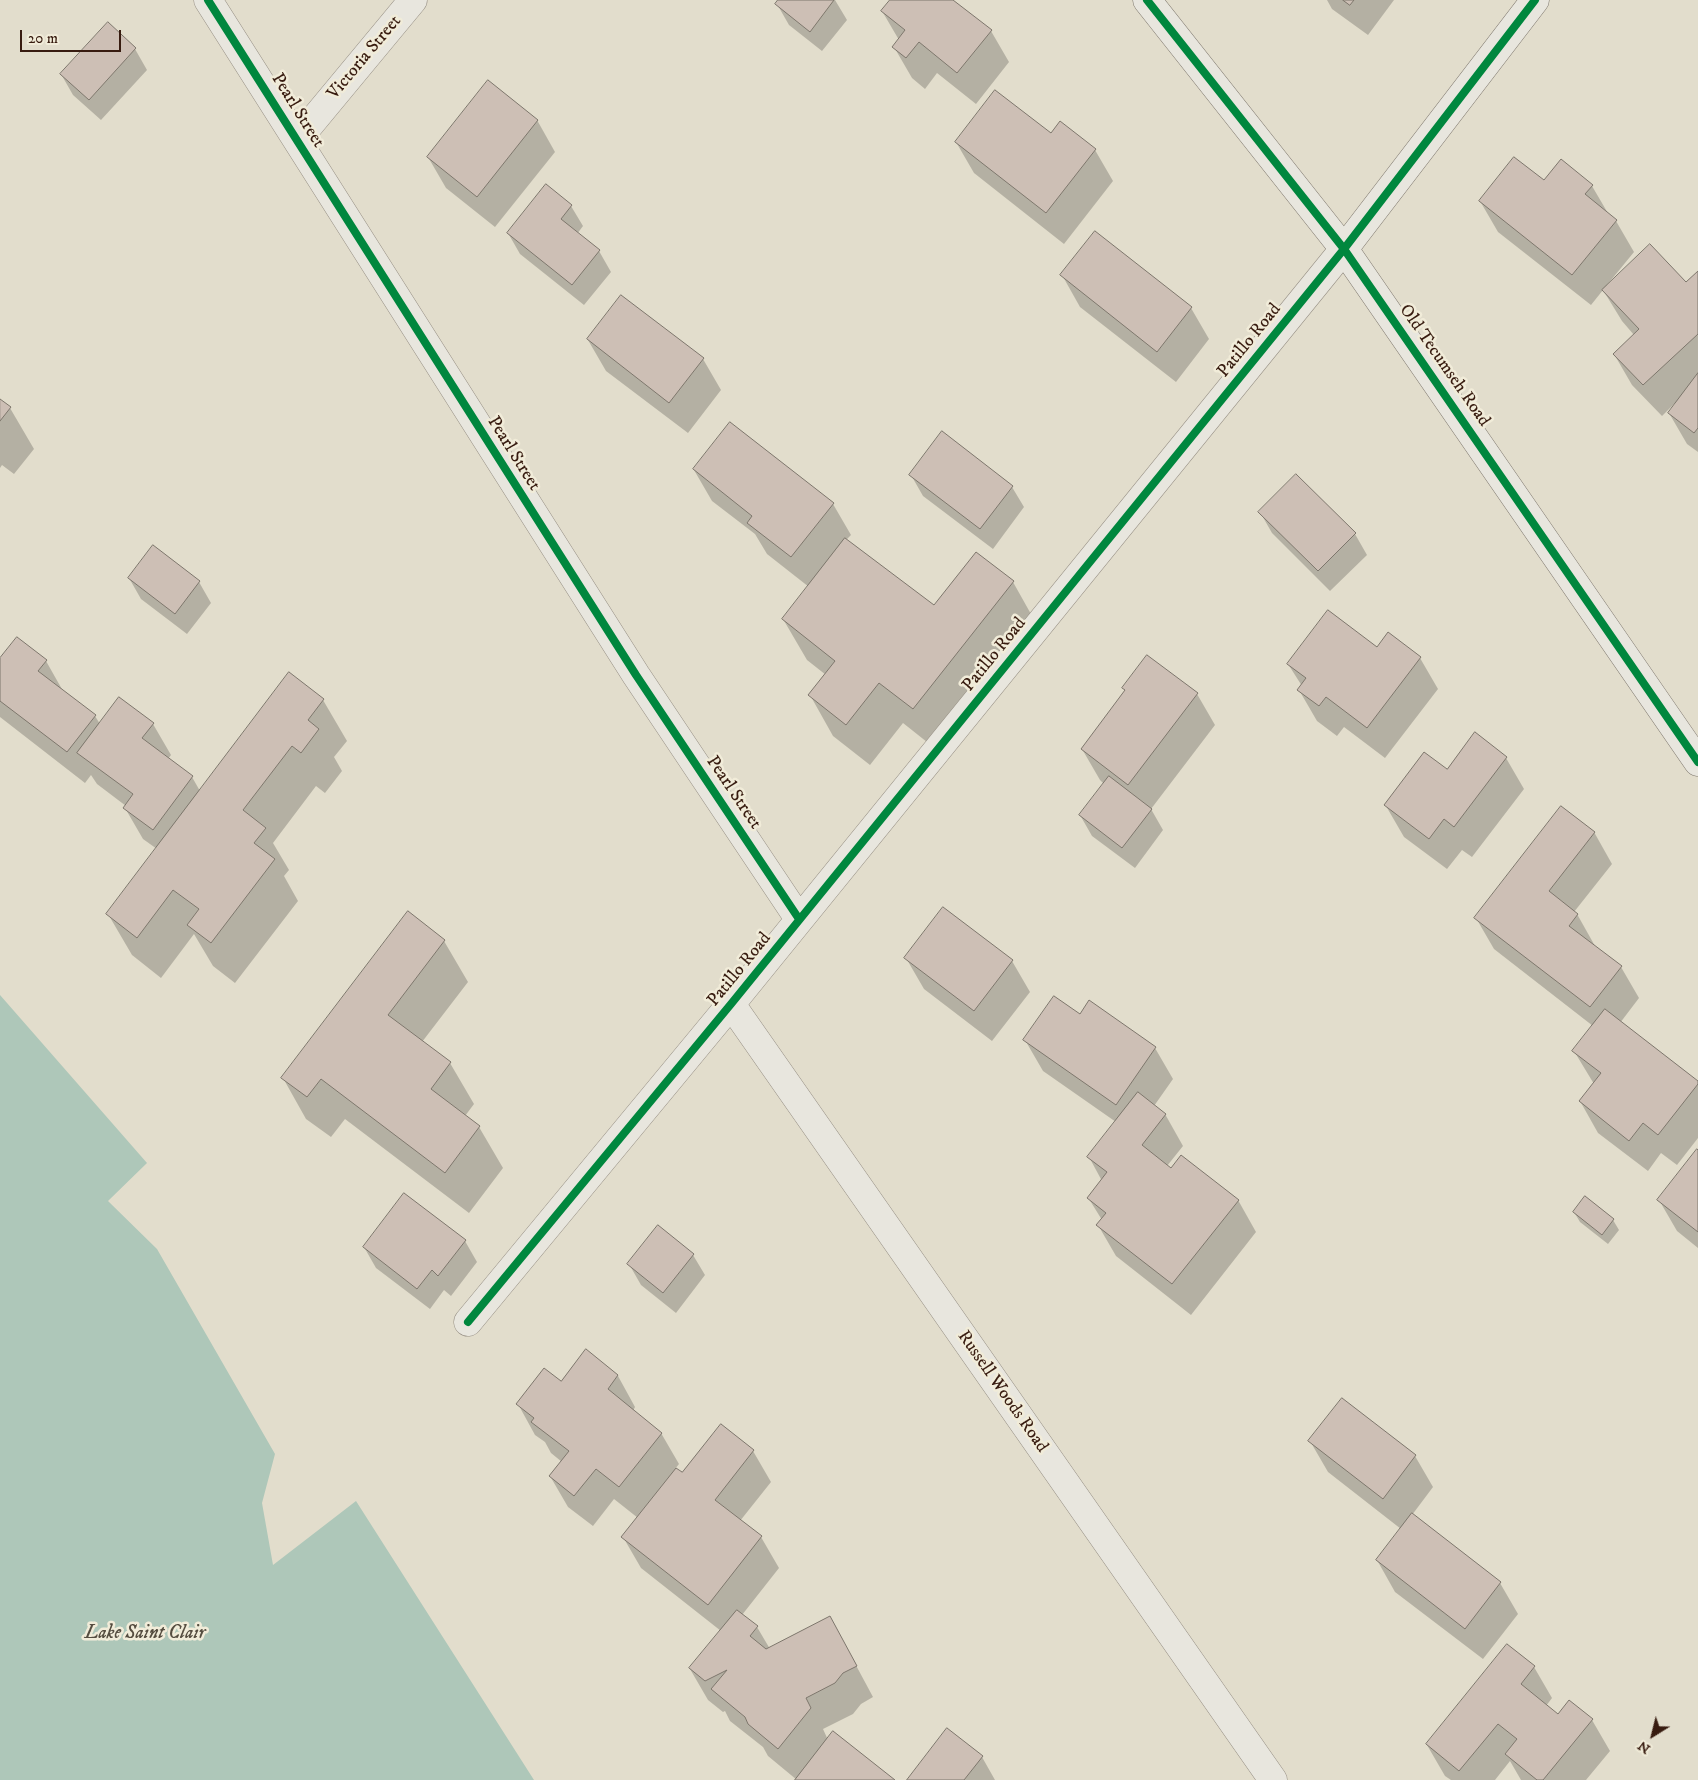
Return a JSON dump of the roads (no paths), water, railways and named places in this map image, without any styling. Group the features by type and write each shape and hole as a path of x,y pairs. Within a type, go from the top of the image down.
{"street":[{"name":"Pearl Street","path":"208,0 636,675 799,919"},
{"name":"Victoria Street","path":"297,140 413,0"},
{"name":"Old Tecumseh Road","path":"1147,0 1344,248 1698,762"},
{"name":"Patillo Road","path":"468,1322 731,1004 1344,248 1535,0"},
{"name":"Russell Woods Road","path":"731,1004 1273,1780"}],"water":[{"name":"Lake Saint Clair","path":"0,995 147,1163 108,1201 157,1249 275,1454 262,1503 273,1565 356,1501 534,1780 0,1780"}]}
